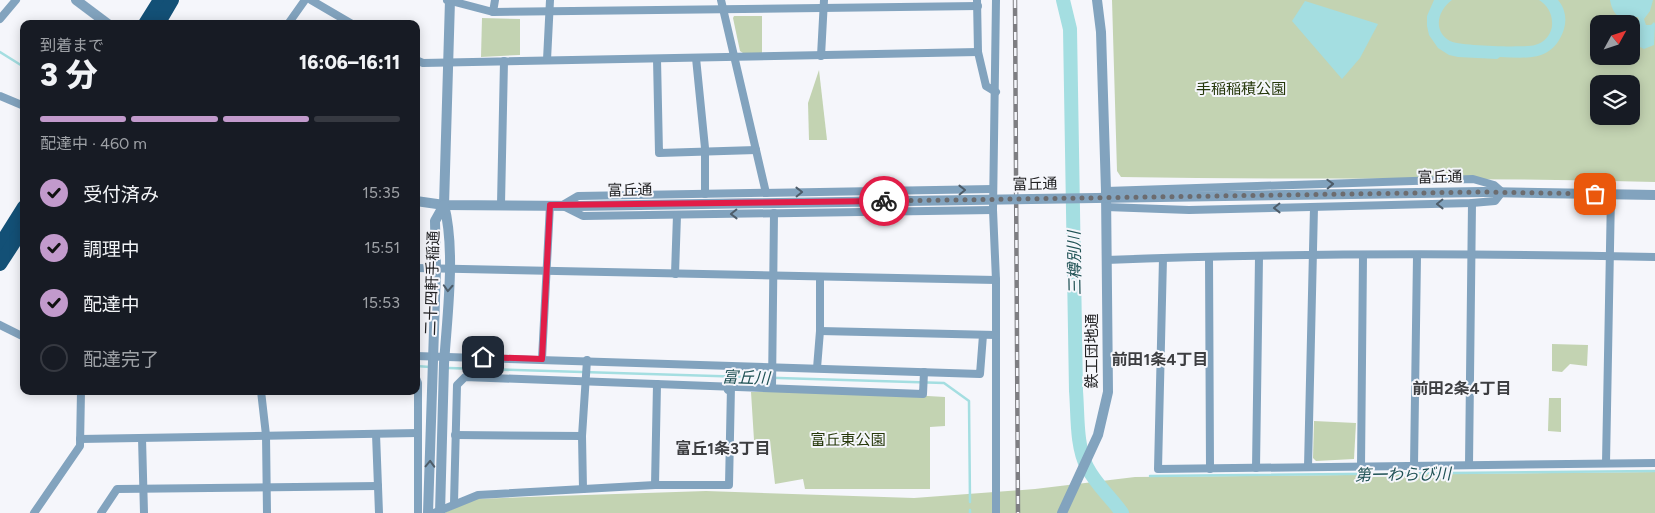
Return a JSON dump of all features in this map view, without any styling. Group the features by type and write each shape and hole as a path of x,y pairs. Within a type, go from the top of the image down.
{"highway":[{"path":"148,20 160,0"},
{"path":"160,20 172,0"},
{"path":"2,236 20,212"},
{"path":"0,264 20,233"}],"street":[{"path":"0,19 16,0"},
{"path":"76,0 103,20"},
{"path":"291,20 305,0"},
{"path":"311,0 338,20"},
{"path":"449,0 494,12 723,9 824,4 978,3 978,52 986,86 996,92"},
{"name":"二十四軒手稲通","path":"428,513 439,359 449,269 449,224 444,205 449,0"},
{"path":"494,12 495,0"},
{"path":"547,60 550,0"},
{"path":"721,0 766,193"},
{"path":"996,0 993,210 996,280 996,513"},
{"name":"鉄工団地通","path":"1062,513 1098,436 1108,392 1106,191 1101,32 1097,0"},
{"path":"821,56 824,4"},
{"path":"420,62 735,58 978,52"},
{"path":"696,58 705,151 705,194"},
{"path":"657,59 659,153 756,150"},
{"path":"501,204 504,61"},
{"path":"0,96 20,104"},
{"path":"1106,191 1473,179 1494,185 1502,192 1495,200 1472,203 1190,210 1106,207"},
{"path":"561,206 578,196 994,189"},
{"name":"富丘通","path":"420,202 444,205 577,206 1483,192 1655,195"},
{"path":"1606,463 1611,194"},
{"path":"1469,465 1472,203"},
{"name":"二十四軒手稲通","path":"440,513 439,359 435,221 444,205"},
{"path":"542,359 550,205"},
{"path":"561,206 583,216 993,210"},
{"path":"1308,468 1314,207"},
{"path":"772,386 774,213"},
{"path":"675,274 677,215"},
{"path":"1106,260 1209,257 1472,255 1655,257"},
{"path":"1361,467 1363,256"},
{"path":"1414,466 1417,256"},
{"path":"1209,257 1210,469"},
{"path":"1256,468 1259,257"},
{"path":"1163,258 1158,469 1655,462"},
{"path":"420,268 996,280"},
{"path":"817,368 820,331 820,277"},
{"path":"0,325 20,335"},
{"path":"820,331 996,335"},
{"path":"420,357 439,359 542,359 587,363 980,374 983,335"},
{"path":"583,489 582,436 587,363"},
{"path":"454,503 456,385 465,377 586,379 729,389 772,386 923,394 924,373"},
{"path":"655,485 657,384"},
{"path":"434,513 454,503 478,495 655,485 729,485 729,389"},
{"path":"34,513 80,446 81,395"},
{"path":"261,395 266,435 267,513"},
{"path":"418,395 418,513"},
{"path":"80,439 418,433"},
{"path":"376,434 379,513"},
{"path":"456,435 582,436"},
{"path":"142,438 144,513"},
{"path":"101,513 117,489 378,486"}],"green space":[{"name":"手稲稲積公園","path":"1112,0 1655,0 1655,182 1121,177 1117,171"},
{"path":"734,16 762,16 762,53 743,53 740,51"},
{"path":"482,18 520,19 520,55 481,57"},
{"path":"819,70 827,140 809,140 808,103"},
{"path":"1552,344 1588,345 1587,366 1570,364 1562,372 1552,371"},
{"name":"富丘東公園","path":"841,391 945,397 945,426 930,427 930,489 805,489 803,479 775,484 770,441 754,440 751,392"},
{"path":"1549,398 1561,398 1561,432 1548,431"},
{"path":"1314,421 1356,423 1354,459 1316,461 1313,458"},
{"path":"1655,472 1655,513 444,513 475,499 555,496 706,491 914,498 1035,489 1135,477"}],"water":[{"path":"1434,0 1452,0 1440,15 1439,26 1444,37 1456,43 1506,46 1539,44 1548,36 1552,26 1552,19 1547,7 1539,0 1558,0 1564,10 1565,25 1559,40 1553,47 1546,53 1538,56 1520,58 1500,57 1497,59 1458,57 1449,55 1438,48 1429,35 1427,16"},
{"path":"1610,0 1653,0 1650,11 1644,19 1646,25 1651,25 1654,22 1655,24 1654,45 1644,49 1640,47 1640,15 1617,15"},
{"path":"1305,1 1378,24 1360,58 1342,79 1292,21"}],"waterway":[{"name":"三樽別川","path":"1063,0 1070,29 1076,391 1079,440 1083,459 1087,467 1122,513"},
{"name":"富丘川","path":"0,52 20,64"},
{"name":"富丘川","path":"420,366 430,367"},
{"name":"富丘川","path":"448,368 944,383 969,401 970,502"},
{"name":"第一わらび川","path":"1150,476 1655,471"}],"railway":[{"path":"1015,0 1018,513"}],"way so far":[{"path":"884,201 1483,192 1595,194"}],"district":[{"name":"前田1条4丁目","path":"1160,359"},
{"name":"前田2条4丁目","path":"1462,388"},
{"name":"富丘1条3丁目","path":"723,448"}],"route":[{"path":"483,357 542,359 550,205 884,201"}]}
